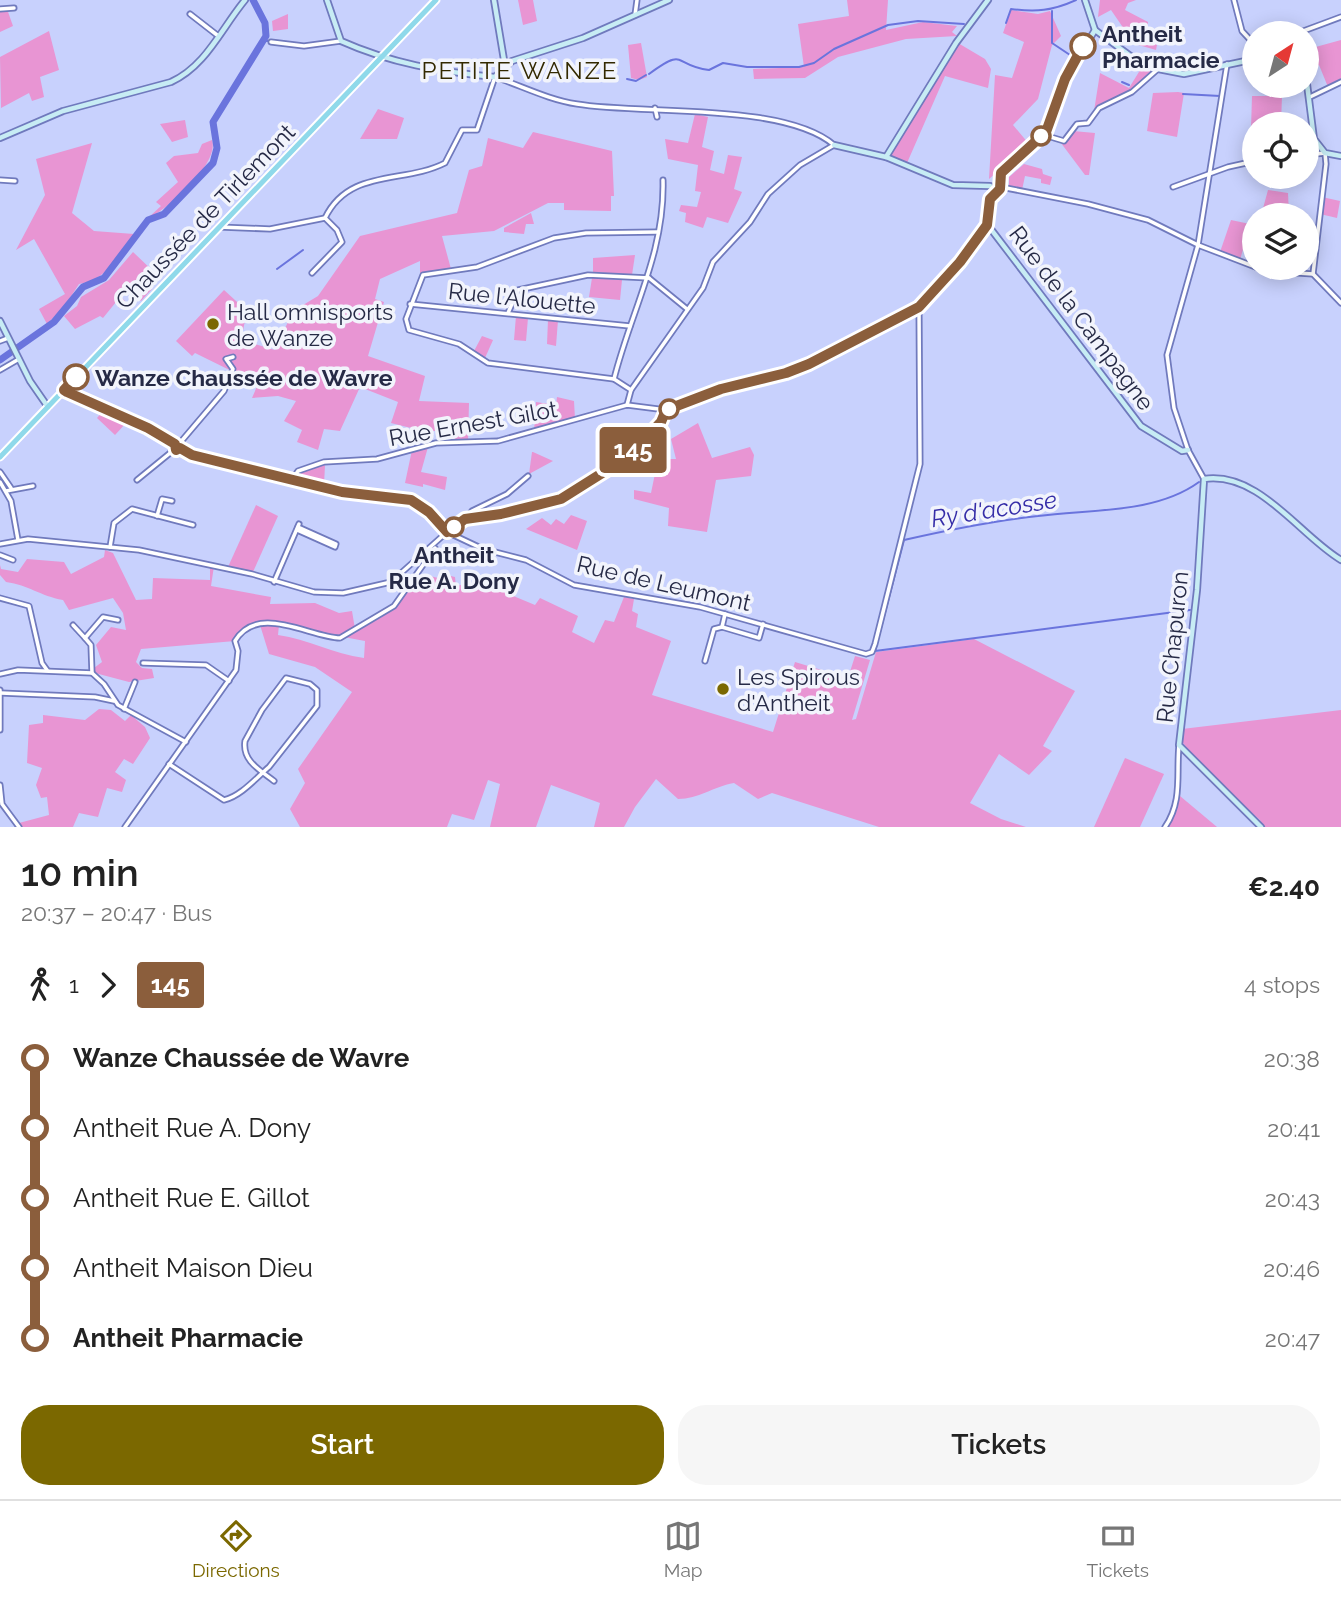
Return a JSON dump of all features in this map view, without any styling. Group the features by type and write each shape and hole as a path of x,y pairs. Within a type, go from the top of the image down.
{"main road":[{"name":"Chaussée de Tirlemont","path":"0,457 436,0"}],"street":[{"path":"0,138 63,111 171,82 187,75 203,60 217,35 245,0"},
{"path":"327,0 341,41"},
{"path":"494,0 505,66"},
{"path":"635,15 637,0"},
{"path":"325,218 331,204 354,187 445,163 462,130 477,130 495,77 512,61 566,45 669,0"},
{"path":"886,157 956,43 988,0"},
{"path":"1085,0 1094,30 1136,60 1158,69 1184,74 1242,61"},
{"path":"1234,0 1242,31"},
{"path":"0,9 14,8"},
{"path":"190,14 217,35"},
{"path":"1320,25 1341,17"},
{"path":"990,186 994,192 1007,167 1043,134 1052,122 1065,79 1094,30"},
{"path":"271,42 304,46 341,41 381,57 411,65 495,77 577,104 683,109 780,123 810,130 834,145 886,157 953,186 990,186 993,182 1148,220 1198,245 1242,262"},
{"path":"1227,64 1198,245 1167,355 1169,387 1188,450 1204,479 1212,478 1255,490 1311,540 1341,560"},
{"path":"1043,134 1064,141 1077,124 1088,122 1099,108 1139,87 1158,69"},
{"path":"1320,92 1341,82"},
{"path":"1310,98 1314,139 1325,153 1319,214"},
{"path":"655,108 657,117"},
{"path":"626,405 631,390 703,288 713,262 750,222 768,194 800,164 834,145"},
{"path":"1319,154 1341,156"},
{"path":"1173,187 1242,165"},
{"path":"0,180 15,181"},
{"path":"614,379 630,326 649,278 662,219 663,180"},
{"name":"Rue Ernest Gilot","path":"293,478 298,471 324,462 377,459 436,443 498,441 626,405 666,410 721,389 798,368 919,310 987,225 994,192"},
{"path":"219,227 270,229 325,218"},
{"path":"312,273 342,242 337,230 325,218"},
{"name":"Rue de la Campagne","path":"987,225 1141,426 1182,450 1188,450"},
{"path":"631,390 614,379 488,363 459,344 409,330 406,319 423,275 477,267 554,238 612,232 657,232"},
{"path":"508,313 518,290 588,275 649,278 687,309"},
{"path":"1319,280 1341,303"},
{"name":"Rue l'Alouette","path":"410,304 630,326"},
{"name":"Rue de Leumont","path":"64,390 148,428 192,455 364,496 411,500 429,512 447,532 483,549 526,560 574,585 725,614 861,654 870,653 920,464 919,310"},
{"path":"0,321 48,407"},
{"path":"0,341 8,338"},
{"path":"0,369 19,359"},
{"path":"137,480 177,446 229,384 233,369 230,363"},
{"path":"465,519 501,514 561,499 615,465 661,422 666,410"},
{"path":"0,472 11,488"},
{"path":"0,544 18,540 110,547 181,557 274,582 328,593 376,587 391,582 472,511 507,494 528,476"},
{"name":"Rue Chapuron","path":"1204,479 1197,590 1179,746 1261,827"},
{"path":"0,482 6,491 18,540"},
{"path":"6,491 33,486"},
{"path":"157,516 162,499 172,500"},
{"path":"110,547 114,523 132,509 193,526"},
{"path":"274,582 298,527"},
{"path":"298,527 336,544 335,547 298,527"},
{"path":"125,827 229,681 238,661 235,641 240,633 254,626 288,624 336,638 351,632 394,606 431,557 435,546"},
{"path":"0,555 13,560"},
{"path":"0,598 29,606 42,663 47,670"},
{"path":"722,627 725,614"},
{"path":"85,638 103,617 118,620"},
{"path":"705,661 714,629 722,627 758,638 763,624"},
{"path":"73,625 92,645 92,673"},
{"path":"36,670 42,663"},
{"path":"144,663 206,665 229,681"},
{"path":"0,674 36,670 92,673 104,684 114,701 124,709 186,742"},
{"path":"169,764 224,800 232,798 262,773 317,706 319,698 310,684 286,678 261,710 243,750 250,762 262,773 274,781"},
{"path":"124,709 135,682"},
{"path":"0,730 0,691 94,697 114,701"},
{"path":"1165,827 1175,806 1180,785 1179,746"},
{"path":"0,785 2,805 19,827"}],"shaded area":[{"path":"518,0 533,0 537,21 523,25"},
{"path":"847,0 888,0 886,30 923,22 957,26 952,32 957,36 906,39 838,57 805,78 754,79 753,69 804,67 798,24 849,16"},
{"path":"1100,0 1136,0 1128,3 1125,10 1148,22 1146,37 1157,45 1156,50 1135,44 1118,31 1122,26 1111,10 1098,17"},
{"path":"7,9 13,26 0,32 0,11"},
{"path":"1011,10 1038,14 1050,11 1061,36 1052,45 1038,99 1013,125 1029,144 989,179 995,75 1012,78 1024,42 1003,33"},
{"path":"288,14 288,29 273,31 272,21"},
{"path":"49,31 59,70 40,77 44,97 32,101 29,93 1,108 0,57"},
{"path":"1341,40 1341,81 1328,87 1320,67 1320,46"},
{"path":"641,43 647,77 639,80 631,78 628,45"},
{"path":"958,43 985,59 991,69 988,88 945,76 907,163 890,156"},
{"path":"1142,67 1154,72 1136,88 1094,111 1100,73 1129,88"},
{"path":"1153,93 1184,93 1177,137 1147,131"},
{"path":"1252,98 1282,98 1281,112 1252,112"},
{"path":"378,109 404,118 397,139 360,139"},
{"path":"695,114 708,117 702,147 714,151 710,170 724,174 728,155 742,157 734,189 742,192 728,223 707,217 703,228 685,222 686,213 679,211 681,205 697,207 701,192 695,191 698,165 668,159 665,139 688,143"},
{"path":"185,120 188,137 172,142 160,124"},
{"path":"1073,131 1095,133 1089,175 1085,175 1061,143"},
{"path":"533,132 612,151 614,196 611,196 611,211 564,210 564,203 548,203 494,231 442,236 451,269 420,273 420,261 380,279 375,299 384,302 368,356 425,376 419,401 469,403 468,441 455,441 454,433 415,429 391,423 398,402 360,387 340,431 324,429 318,450 297,442 302,430 284,421 296,401 278,396 252,398 258,384 195,353 192,356 176,341 224,290 247,311 241,340 275,350 293,311 318,296 360,236 457,213 469,170 482,166 488,138 523,148"},
{"path":"212,140 212,150 201,173 168,206 148,218 161,206 156,202 178,182 166,163 174,156 198,153 202,144"},
{"path":"92,143 72,213 94,231 134,234 104,272 89,282 79,284 64,307 47,324 39,309 65,294 34,239 16,250 45,195 36,159"},
{"path":"1024,164 1042,169 1043,174 1052,177 1050,185 1041,183 1041,179 1025,176 1022,190 1009,188 1009,177"},
{"path":"1268,190 1288,193 1288,203 1264,203"},
{"path":"1322,197 1340,201 1337,218 1320,214"},
{"path":"531,213 534,224 526,224 524,234 504,232 504,228"},
{"path":"1231,220 1242,222 1240,260 1220,252"},
{"path":"133,252 155,273 145,283 152,289 141,301 127,287 119,295 125,301 119,308 116,302 103,318 100,316 75,329 64,316 77,306 81,297 109,280"},
{"path":"635,255 632,275 593,272 593,258"},
{"path":"592,278 622,280 620,300 589,297"},
{"path":"516,316 528,318 526,341 514,340"},
{"path":"548,320 558,320 556,346 547,344"},
{"path":"482,336 493,340 485,358 474,351"},
{"path":"557,397 574,401 575,419 534,431 536,402 556,405"},
{"path":"103,411 127,422 115,435 97,418"},
{"path":"698,423 712,458 750,447 754,455 751,476 716,480 707,532 668,526 669,508 634,499 634,490 651,493 658,459 676,459 671,439"},
{"path":"428,447 421,472 447,477 445,490 423,484 423,487 405,483 412,450"},
{"path":"533,452 553,461 529,474"},
{"path":"325,465 324,485 300,477 301,472"},
{"path":"256,505 278,516 253,572 228,567"},
{"path":"571,515 587,521 577,550 526,529 542,518 551,525 556,519 564,524"},
{"path":"105,550 113,553 136,600 152,599 153,578 210,580 210,565 214,566 211,586 271,597 270,604 315,603 339,613 352,611 355,629 392,610 418,577 426,581 430,576 438,578 442,574 455,577 456,586 478,581 535,605 540,598 578,616 572,632 594,643 605,620 614,622 624,597 634,599 632,611 638,614 636,627 671,641 652,695 773,732 795,662 848,678 855,656 870,660 852,720 856,719 876,652 974,639 1075,691 1043,746 1052,751 1029,775 999,754 970,803 1001,819 1026,827 879,827 772,793 758,799 734,783 693,797 678,799 656,779 624,827 594,827 600,803 551,785 536,827 490,827 500,784 488,780 474,820 452,814 447,827 300,827 290,809 305,783 298,769 352,692 315,667 269,654 260,625 240,633 235,641 141,649 136,662 142,668 152,669 154,678 129,682 95,673 94,668 102,662 96,645 111,627 126,630 123,613 113,598 69,610 63,600 6,582 0,575 0,565 1,569 18,572 27,559 64,562 71,574 104,557","holes":["279,625 365,641 364,658 278,635"]},
{"path":"99,709 111,710 125,721 131,715 145,727 150,738 133,764 124,759 115,772 126,780 122,792 107,788 98,817 79,813 73,827 19,827 19,823 49,815 47,797 41,798 36,785 42,768 27,763 29,725 43,723 43,715 85,720"},
{"path":"1341,710 1341,827 1263,827 1260,820 1216,782 1182,742 1182,729"},
{"path":"1125,758 1164,774 1140,827 1094,827"},
{"path":"1180,796 1217,827 1167,827"}],"waterway":[{"path":"0,360 54,322 83,287 104,278 148,220 164,214 213,163 217,148 213,122 266,36 265,23 253,0"},
{"path":"1006,23 1011,9 1044,10 1076,0"},
{"path":"1052,11 1052,43 1073,57"},
{"path":"649,74 675,59 709,70 723,63 747,67 799,67 814,63 834,49 888,25 918,21 964,24"},
{"path":"627,79 636,81 646,75"},
{"path":"1122,82 1129,85"},
{"path":"1183,94 1220,96"},
{"path":"277,269 303,250"},
{"name":"Ry d'acosse","path":"1190,610 875,651 904,540 1004,520 1142,505 1163,500 1199,482"}],"bus line":[{"name":"145","path":"76,377 64,390 148,428 175,444 176,450 180,448 192,455 342,492 411,500 429,512 447,532 465,519 501,514 561,499 615,465 650,436 666,410 721,389 786,373 809,364 919,307 960,262 987,225 990,199 994,192 1000,189 998,183 1001,173 1046,132 1052,122 1065,79 1083,46"}],"place":[{"name":"Antheit Pharmacie","path":"1083,46"},
{"name":"Hall omnisports de Wanze","path":"213,324"},
{"name":"Wanze Chaussée de Wavre","path":"76,377"},
{"name":"Antheit Rue A. Dony","path":"454,527"},
{"name":"Les Spirous d'Antheit","path":"723,689"}],"district":[{"name":"PETITE WANZE","path":"520,70"}]}
